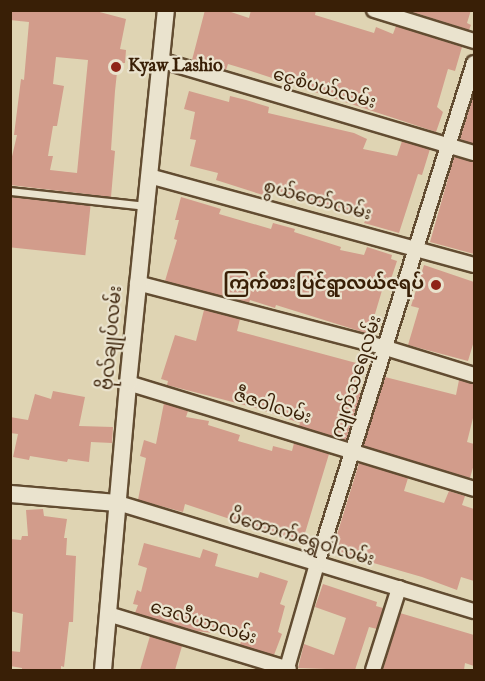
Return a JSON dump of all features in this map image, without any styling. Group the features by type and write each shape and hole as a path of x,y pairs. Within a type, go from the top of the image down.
{"street":[{"name":"ဗိုလ်ချုပ်လမ်း","path":"103,670 137,283 163,61 166,10"},
{"path":"374,10 474,41"},
{"name":"ငွေစံပယ်လမ်း","path":"163,61 474,153"},
{"name":"ကျက်သရေလမ်း","path":"317,564 450,146 474,63"},
{"name":"စွယ်တော်လမ်း","path":"149,176 417,247 474,265"},
{"path":"137,283 386,348 474,375"},
{"name":"ဇီဇဝါလမ်း","path":"128,383 474,489"},
{"path":"10,494 118,503"},
{"name":"ပိတောက်ရွှေဝါလမ်း","path":"118,503 474,611"},
{"name":"ဒေလီယာလမ်း","path":"108,614 288,669 317,564"},
{"path":"374,670 399,588"}],"lane":[{"path":"10,191 146,207"}],"building":[{"path":"10,10 92,10 126,19 120,49 126,50 125,63 118,63 115,91 111,150 115,151 111,197 10,185 10,165 17,135 14,135 21,79 24,80 29,22 10,20","holes":["56,57 88,60 77,173 50,170 53,156 48,156 53,126 57,126 64,86 53,84"]},
{"path":"205,10 225,10 249,18 251,10 316,10 315,15 374,33 376,27 393,34 396,26 462,47 455,71 448,69 437,107 443,112 436,132 228,64 226,70 192,60"},
{"path":"406,10 471,10 467,23 471,25 469,30"},
{"path":"189,91 229,102 230,96 246,100 269,107 268,113 354,133 367,139 363,149 397,156 402,141 430,149 422,175 418,174 399,233 364,223 366,219 266,187 263,195 216,180 218,173 190,166 196,140 190,139 195,112 184,109"},
{"path":"472,100 474,100 474,144 460,139"},
{"path":"454,157 474,162 474,254 430,242"},
{"path":"10,197 91,205 85,255 10,247"},
{"path":"181,197 221,209 219,214 271,229 273,223 295,229 294,232 341,247 340,250 364,255 367,247 392,255 391,259 397,261 391,279 386,277 369,334 276,305 275,308 250,300 249,303 165,281 177,240 174,239 179,220 175,220"},
{"path":"424,265 474,282 474,341 468,361 408,345 419,308 411,306"},
{"path":"204,310 240,319 237,331 360,364 353,390 361,393 346,440 299,426 300,423 256,408 167,385 168,381 161,379 175,335 196,341"},
{"path":"385,377 456,395 459,380 474,384 474,414 467,442 474,444 474,464 470,478 363,446"},
{"path":"53,391 85,397 79,426 113,427 112,443 91,442 89,462 68,459 67,462 30,456 29,460 13,457 18,434 10,433 10,417 28,420 35,394 51,399"},
{"path":"164,403 188,411 186,417 209,421 208,425 240,435 238,441 272,451 273,446 292,451 294,443 329,454 302,543 185,504 183,512 138,500 146,458 140,456 144,440 156,444"},
{"path":"359,463 408,478 404,491 444,503 449,491 465,496 462,505 474,509 474,581 461,577 457,590 422,577 332,551"},
{"path":"43,509 44,516 67,519 64,538 67,538 66,555 76,556 73,622 69,622 64,667 61,666 61,670 22,670 22,668 10,666 10,651 20,652 23,614 10,611 10,539 21,540 22,536 28,536 26,510"},
{"path":"144,543 200,558 203,549 218,554 215,566 258,578 260,572 288,581 280,604 285,606 278,632 282,634 274,655 240,645 242,638 240,634 213,628 212,633 196,631 135,613 138,605 133,604 137,590 141,592 147,568 138,565"},
{"path":"323,584 377,602 376,606 383,608 377,629 369,627 355,670 298,668 304,644 334,655 346,618 315,607"},
{"path":"400,613 474,635 474,666 465,663 464,670 383,670"},
{"path":"150,636 182,646 175,670 140,670"}],"place":[{"name":"Kyaw Lashio","path":"116,67"},
{"name":"ကြက်စားပြင်ရွာလယ်ဇရပ်","path":"436,285"}]}
